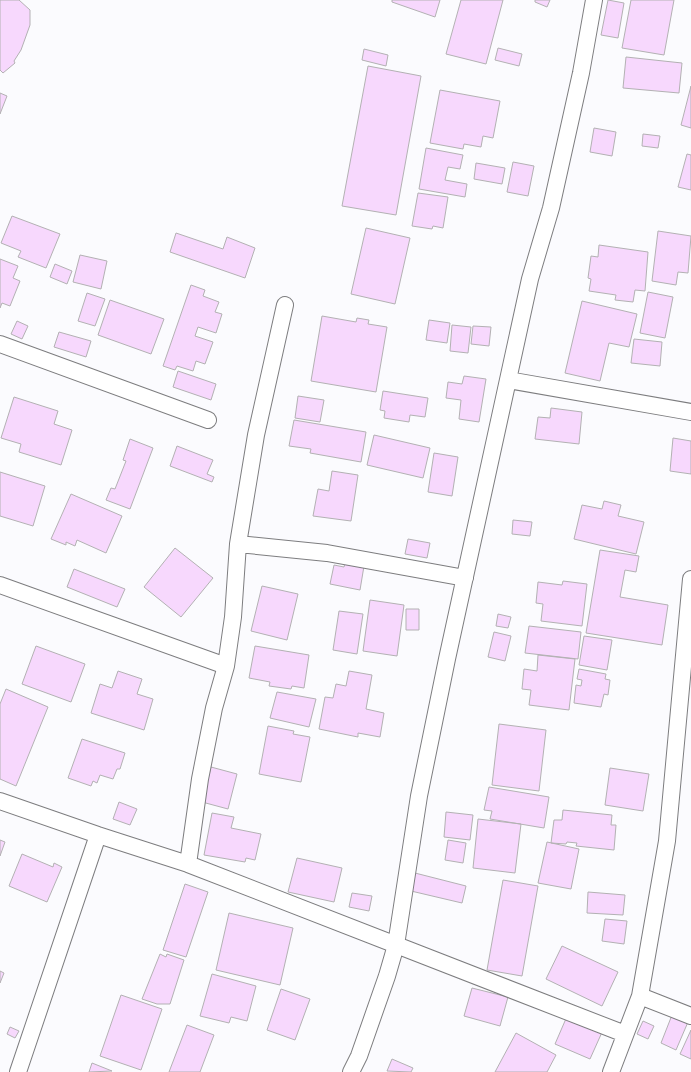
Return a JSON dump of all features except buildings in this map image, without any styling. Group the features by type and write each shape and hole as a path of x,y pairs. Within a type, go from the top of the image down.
{"street":[{"path":"351,1072 359,1056 396,945 419,796 530,279 551,208 581,73 594,0"},
{"path":"188,864 200,779 214,708 226,666 233,617 238,544 256,435 285,306"},
{"path":"0,344 208,420"},
{"path":"508,380 691,412"},
{"path":"238,544 327,553 465,578"},
{"path":"611,1072 640,996 667,841 691,578"},
{"path":"0,585 226,666"},
{"path":"0,801 188,864 625,1034"},
{"path":"18,1072 98,835"},
{"path":"640,996 691,1016"}]}
